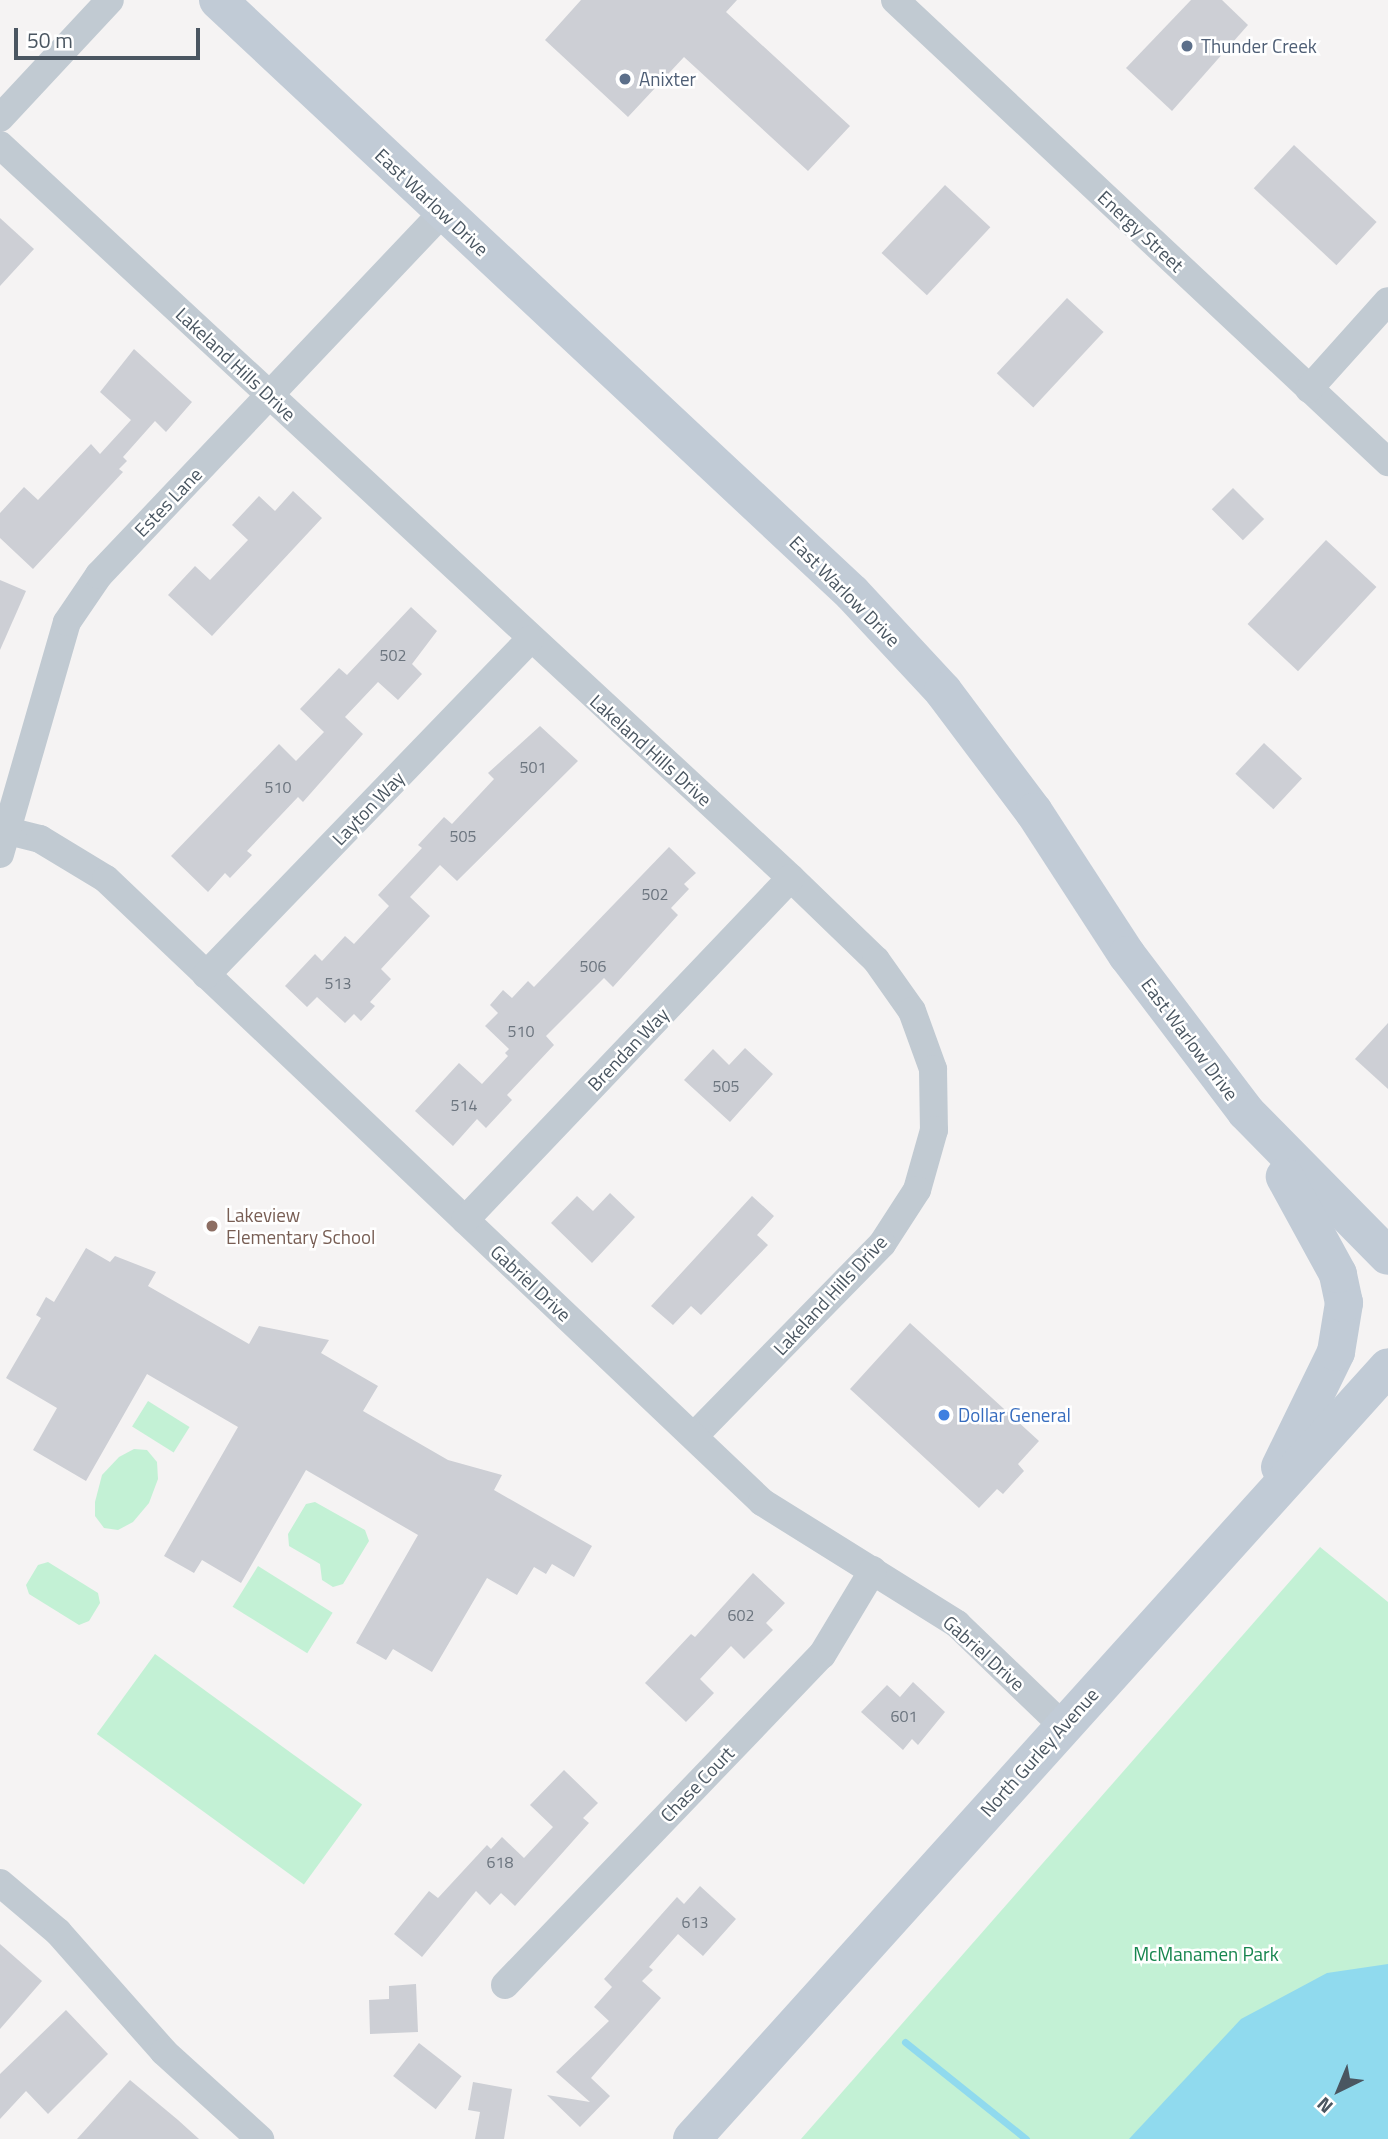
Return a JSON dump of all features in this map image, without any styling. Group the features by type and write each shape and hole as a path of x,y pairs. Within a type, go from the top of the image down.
{"street":[{"path":"0,118 110,0"},
{"name":"East Warlow Drive","path":"218,0 852,593 943,691 1034,812 1127,955 1246,1112 1388,1256"},
{"name":"Energy Street","path":"895,0 1388,462"},
{"name":"Lakeland Hills Drive","path":"0,145 530,640 791,878 876,960 912,1011 933,1069 934,1130 917,1190 881,1244 694,1436"},
{"name":"Estes Lane","path":"4,843 67,622 99,575 443,212"},
{"path":"1309,389 1388,301"},
{"name":"Layton Way","path":"206,975 530,640"},
{"name":"Gabriel Drive","path":"4,843 40,839 106,879 762,1502 814,1538 873,1570 957,1624 1063,1726"},
{"name":"Brendan Way","path":"465,1220 791,878"},
{"path":"1246,1112 1310,1217 1338,1274 1344,1303 1336,1352 1260,1509"},
{"name":"North Gurley Avenue","path":"692,2139 1388,1367"},
{"name":"Chase Court","path":"505,1985 822,1655 873,1570"},
{"path":"0,1883 58,1932 164,2052 260,2139"}],"green space":[{"path":"148,1401 190,1427 174,1452 132,1426"},
{"path":"134,1449 147,1450 157,1462 158,1479 149,1503 133,1522 118,1530 104,1528 95,1516 95,1502 102,1475 119,1457"},
{"path":"315,1502 365,1530 369,1541 343,1584 333,1587 322,1580 320,1564 289,1546 288,1534 306,1504"},
{"name":"McManamen Park","path":"1320,1547 1388,1602 1388,2139 801,2139"},
{"path":"48,1562 98,1593 100,1603 89,1621 79,1625 29,1594 26,1585 38,1565"},
{"path":"258,1566 333,1613 307,1653 233,1607"},
{"path":"155,1654 362,1804 304,1885 97,1734"}],"water":[{"path":"1388,1964 1388,2139 1129,2139 1241,2019 1327,1973"}],"building":[{"path":"581,0 737,0 726,12 850,126 808,171 684,57 628,117 545,40"},
{"name":"Thunder Creek","path":"1191,0 1222,0 1248,25 1172,111 1126,68"},
{"path":"1294,145 1377,222 1336,265 1254,188"},
{"path":"945,185 990,227 927,295 882,253"},
{"path":"0,218 34,249 0,286"},
{"path":"1067,298 1104,332 1033,407 997,373"},
{"path":"134,349 192,402 166,432 155,421 123,457 127,461 119,469 123,472 33,569 0,538 0,513 24,487 38,500 91,444 100,454 131,420 100,392"},
{"path":"1233,488 1264,519 1243,540 1212,509"},
{"path":"293,491 322,518 212,636 168,595 195,566 210,580 248,540 232,525 259,496 275,511"},
{"path":"1326,540 1376,587 1298,671 1248,624"},
{"path":"0,580 26,591 0,650"},
{"path":"411,607 437,631 412,664 422,674 398,700 378,682 345,717 363,734 303,802 298,797 247,851 252,855 230,878 225,873 208,892 171,856 279,744 296,761 324,732 300,709 339,668 347,675"},
{"path":"540,726 578,761 457,881 440,865 410,897 430,916 381,969 391,979 370,1002 375,1006 361,1021 354,1014 345,1023 317,997 307,1007 285,986 315,954 322,961 345,936 354,944 389,906 378,895 422,848 418,845 444,817 452,824 494,779 488,773"},
{"path":"1264,743 1302,778 1273,809 1235,774"},
{"path":"669,847 696,873 684,884 689,889 671,908 678,915 613,987 604,978 546,1036 554,1045 507,1095 512,1100 486,1128 477,1119 453,1146 415,1111 459,1063 482,1084 508,1056 505,1053 509,1049 485,1026 498,1013 490,1005 503,990 512,998 528,981 534,987"},
{"path":"1388,1023 1388,1089 1355,1059"},
{"path":"745,1048 773,1074 730,1122 684,1080 713,1049 729,1065"},
{"path":"610,1193 635,1217 592,1263 551,1223 577,1196 593,1211"},
{"path":"752,1196 774,1216 757,1235 768,1245 701,1315 691,1306 673,1325 651,1306"},
{"path":"86,1248 110,1262 115,1256 156,1272 148,1286 249,1344 259,1326 329,1340 321,1353 378,1386 363,1411 448,1460 502,1475 494,1490 592,1546 574,1577 552,1564 546,1574 534,1567 517,1595 487,1578 432,1672 393,1649 386,1660 356,1643 418,1535 306,1470 241,1583 202,1560 194,1573 164,1556 238,1427 147,1374 86,1481 33,1450 57,1408 6,1378 41,1318 36,1315 46,1297 54,1302"},
{"name":"Dollar General","path":"910,1323 1039,1441 1018,1464 1024,1471 1003,1494 997,1489 979,1508 850,1389"},
{"path":"753,1573 785,1603 766,1623 773,1630 744,1659 731,1646 700,1679 714,1693 686,1722 645,1683 691,1634 695,1637"},
{"path":"913,1682 945,1712 918,1745 912,1739 903,1750 861,1712 887,1685 900,1697"},
{"path":"564,1770 598,1803 583,1818 589,1823 515,1906 501,1893 490,1905 476,1891 422,1957 394,1934 429,1891 438,1898 487,1845 491,1849 502,1837 524,1858 553,1827 530,1805"},
{"path":"700,1886 736,1919 703,1956 678,1934 649,1967 653,1970 642,1981 661,1998 591,2078 610,2096 580,2127 547,2095 590,2102 556,2072 609,2021 594,2007 612,1987 604,1979 677,1897 684,1904"},
{"path":"0,1944 42,1981 0,2029"},
{"path":"416,1984 418,2032 370,2034 369,2000 389,1999 389,1986"},
{"path":"66,2010 108,2054 48,2114 26,2091 0,2119 0,2074"},
{"path":"419,2043 462,2076 436,2109 393,2076"},
{"path":"130,2080 178,2120 199,2139 77,2139"},
{"path":"473,2082 512,2089 504,2139 475,2139 480,2112 468,2110"}],"waterway":[{"path":"905,2042 1026,2139"}],"place":[{"name":"Thunder Creek","path":"1187,46"},
{"name":"Anixter","path":"625,79"},
{"name":"Lakeview Elementary School","path":"212,1226"},
{"name":"Dollar General","path":"944,1415"}]}
